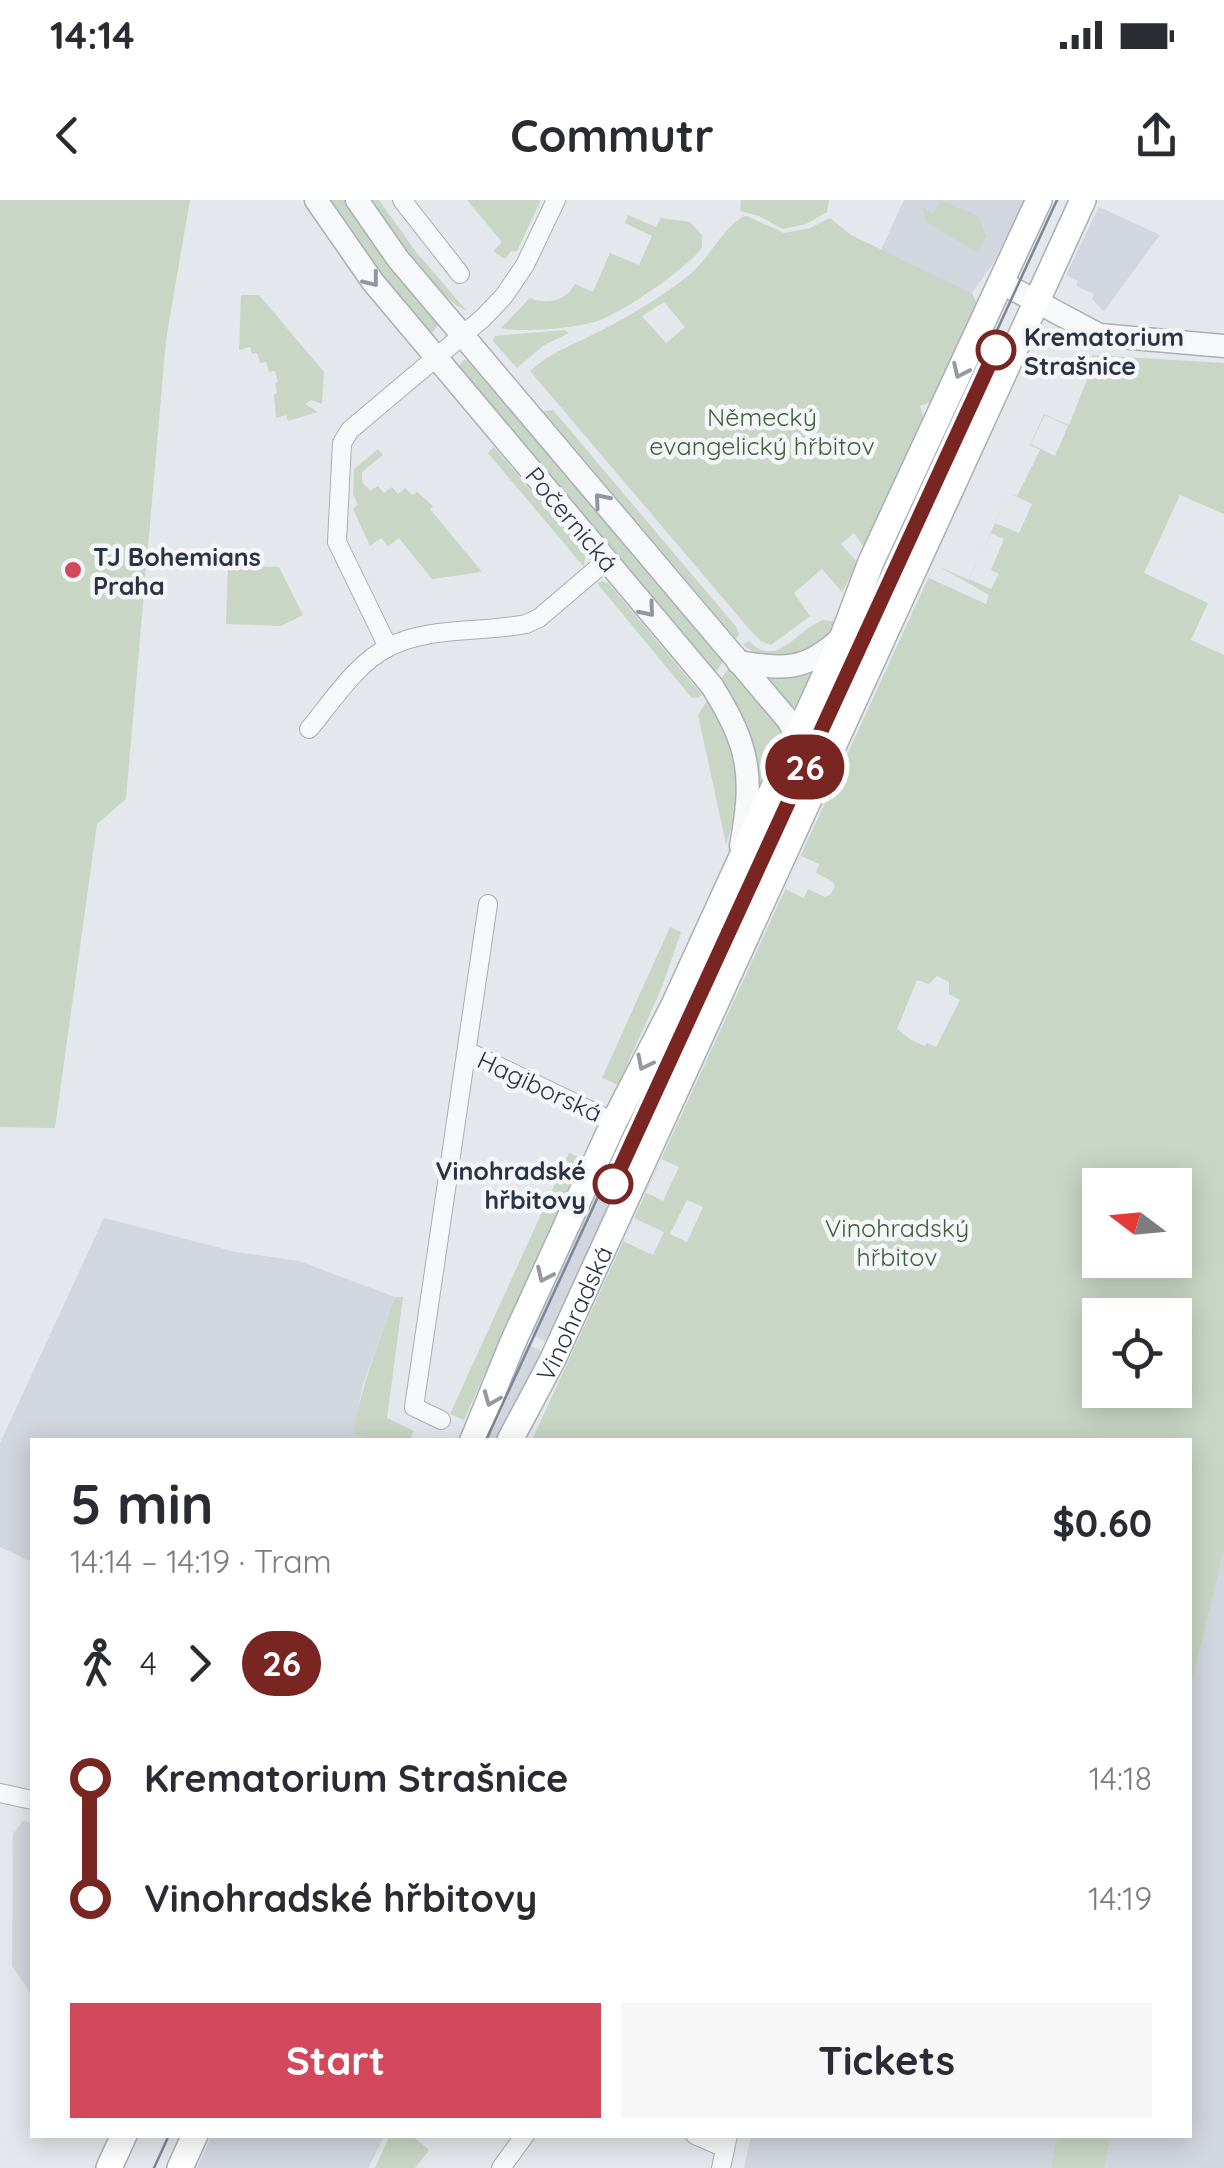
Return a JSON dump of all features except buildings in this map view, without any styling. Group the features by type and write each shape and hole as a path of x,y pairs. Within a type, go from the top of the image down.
{"main road":[{"name":"Vinohradská","path":"474,1438 506,1357 614,1122 674,1005 1039,200"},
{"name":"Vinohradská","path":"511,1438 552,1361 1083,200"},
{"path":"109,2168 123,2138"},
{"path":"180,2168 194,2138"}],"street":[{"name":"Počernická","path":"316,200 373,282 712,686 734,721 748,769 749,798 737,867"},
{"name":"Počernická","path":"357,200 398,259 788,720 809,758 816,783"},
{"path":"402,200 460,274"},
{"path":"388,647 337,542 342,443 347,434 483,318 517,278 556,200"},
{"path":"1000,282 1099,335 1224,346"},
{"path":"309,730 354,676 388,647 424,637 526,624 539,618 606,560"},
{"path":"738,662 793,667 810,662 843,636"},
{"path":"440,1420 414,1407 488,904"},
{"name":"Hagiborská","path":"466,1051 614,1122"},
{"path":"0,1793 30,1800"},
{"path":"501,2168 523,2138"},
{"path":"722,2168 727,2142"}],"shaded area":[{"path":"904,200 1028,200 1005,246 972,293 881,250"},
{"path":"1099,207 1160,235 1104,311 1092,299 1094,294 1076,286 1078,281 1066,275"},
{"path":"990,338 1003,344 932,498 919,492"},
{"path":"909,505 930,515 820,747 812,724"},
{"path":"790,770 798,796 651,1114 634,1105"},
{"path":"610,1157 626,1165 547,1342 530,1334"},
{"path":"104,1218 236,1252 299,1261 395,1297 363,1384 353,1434 366,1438 30,1438 30,1561 0,1547 0,1443"},
{"path":"525,1343 542,1351 538,1359 544,1362 502,1438 482,1438"},
{"path":"1224,1551 1224,2168 744,2168 750,2138 1192,2138 1192,1683"},
{"path":"23,1821 30,1823 30,1992 12,1966 13,1834"},
{"path":"211,2138 383,2138 368,2168 197,2168"}],"green space":[{"name":"TJ Bohemians Praha","path":"0,200 190,200 166,340 126,799 97,824 55,1128 0,1127"},
{"path":"323,200 350,200 439,323 433,332 423,330"},
{"path":"372,200 379,200 416,252 466,310 430,279"},
{"path":"467,200 541,200 517,251 511,251 505,259 493,251 502,242"},
{"path":"741,200 829,200 827,212 806,224 783,229 740,211"},
{"path":"940,200 978,216 986,236 978,253 926,222 923,208 934,213"},
{"path":"628,215 656,227 661,218 690,222 702,235 702,248 668,279 605,318 561,328 501,328 530,298 556,300 575,284 593,292 610,253 639,265 652,236 625,223"},
{"name":"Německý evangelický hřbitov","path":"747,216 784,233 810,228 830,218 851,235 972,293 977,304 932,401 920,406 924,419 865,548 854,533 841,544 858,563 842,592 822,569 794,593 810,616 771,645 750,630 530,371 669,290 696,268","holes":["664,302 685,327 666,343 642,316"]},
{"path":"241,295 259,295 324,372 322,404 311,400 305,404 318,412 288,421 286,415 276,418 275,371 269,372 266,362 260,363 250,347 239,350"},
{"path":"564,330 569,333 544,345 517,368 493,341 495,336"},
{"name":"Vinohradský hřbitov","path":"1092,355 1224,363 1224,514 1180,495 1144,573 1208,603 1191,640 1224,655 1224,1551 1192,1683 1192,1438 533,1438 623,1241 653,1255 664,1232 634,1218 646,1192 663,1201 679,1167 661,1159 785,889 804,898 808,889 825,897 835,886 816,873 819,864 801,856 791,876 932,570 929,578 986,604 989,595 940,567 991,589 999,574 991,570 1004,539 991,533 981,554 995,523 1019,533 1032,504 1009,493 1017,496 1040,450 1030,445 1044,414 1069,425 1093,365","holes":["1045,415 1068,426 1055,456 1031,444","937,976 949,982 949,994 960,1000 936,1047 911,1040 897,1029 917,980 929,984","687,1200 703,1207 687,1242 670,1234"]},
{"path":"463,360 471,360 726,656 713,677 459,367"},
{"path":"553,410 737,628 736,639 543,411"},
{"path":"494,447 585,555 584,567 488,453"},
{"path":"378,449 383,455 362,472 362,482 370,491 378,486 384,493 392,487 398,494 405,488 412,495 417,492 433,506 430,509 482,572 432,579 399,538 388,546 381,538 370,546 353,509 358,505 353,494 354,469"},
{"path":"228,566 279,567 303,615 281,626 226,624"},
{"path":"603,581 702,695 691,697 597,583"},
{"path":"823,620 838,622 819,643 795,655 769,656 743,645 749,641 759,649 778,650"},
{"path":"732,663 786,733 760,783 717,685"},
{"path":"813,673 798,706 793,707 766,678"},
{"path":"707,701 725,736 734,771 735,806 726,844 698,715"},
{"path":"670,927 681,932 662,987 618,1085 602,1078"},
{"path":"569,1153 583,1159 464,1420 450,1414"},
{"path":"395,1297 403,1297 387,1418 414,1431 410,1438 366,1438 353,1434 366,1381"},
{"path":"389,2138 415,2138 429,2150 415,2168 375,2168"},
{"path":"1057,2138 1110,2138 1104,2168 1051,2168"}],"tram line":[{"path":"487,1438 1057,200"},
{"name":"26","path":"613,1184 996,350"},
{"path":"154,2168 168,2138"}],"place":[{"name":"Krematorium Strašnice","path":"996,350"},
{"name":"TJ Bohemians Praha","path":"73,570"},
{"name":"Vinohradské hřbitovy","path":"613,1184"}]}
